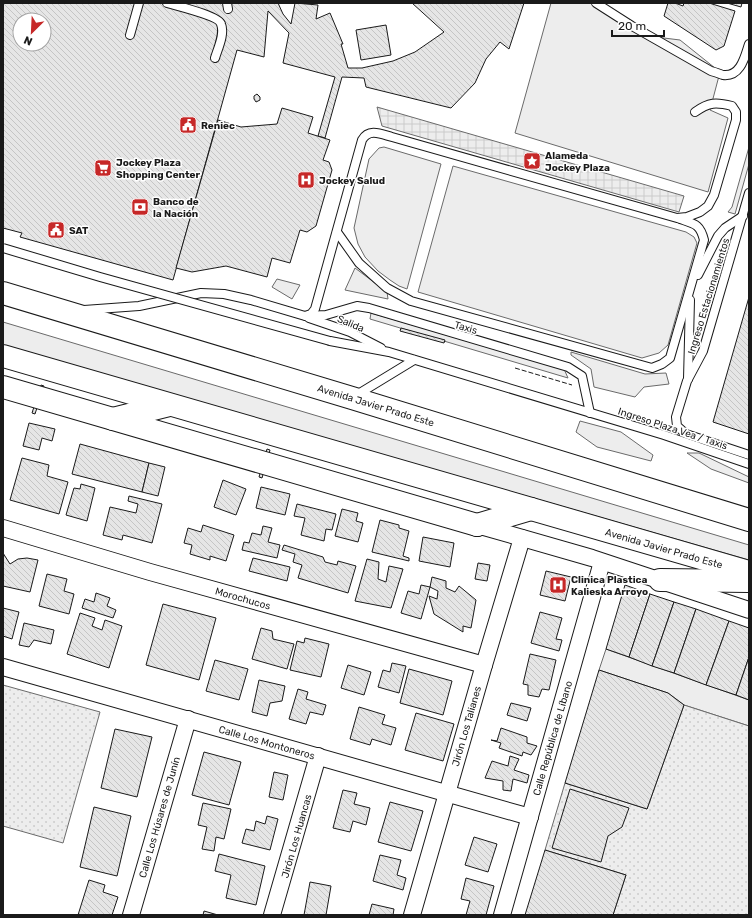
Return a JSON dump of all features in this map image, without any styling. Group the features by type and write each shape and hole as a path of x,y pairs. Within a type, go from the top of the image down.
{"main road":[{"name":"Avenida Javier Prado Este","path":"3,293 749,520"},
{"name":"Avenida Javier Prado Este","path":"3,356 749,572"},
{"path":"3,387 477,526 531,509"},
{"path":"113,419 169,405"},
{"path":"660,580 749,581"}],"street":[{"path":"477,526 602,562 749,610"},
{"name":"Morochucos","path":"3,528 150,572 484,665"},
{"name":"Jirón Los Talianes","path":"412,915 522,538"},
{"name":"Calle República de Líbano","path":"502,915 602,562"},
{"name":"Calle Los Montoneros","path":"3,667 530,817"},
{"name":"Calle Los Húsares de Junín","path":"131,915 188,719"},
{"name":"Jirón Los Huancas","path":"272,915 318,756"}],"lane":[{"path":"130,34 139,3"},
{"path":"167,3 178,5 220,21 222,25 222,33 215,58"},
{"path":"596,3 632,26 711,71 724,75 736,71 742,65 749,44"},
{"path":"677,218 687,217 700,212 708,206 714,195 736,120 736,112 732,106 720,103 704,106 695,112"},
{"path":"305,316 311,314 315,309 338,232 362,140 368,134 376,132 696,224 702,230 704,240 670,358 662,364 652,368 410,301 387,288 359,263 338,232"},
{"name":"Ingreso Estacionamientos","path":"749,193 703,351 688,381 676,417 677,426 686,434 749,455"},
{"path":"688,381 691,288 718,236 725,228 743,216"},
{"path":"3,248 330,342 388,352"},
{"name":"Salida","path":"65,311 139,306 201,293 224,294 251,300 305,316 350,332 388,352"},
{"name":"Taxis","path":"305,316 326,315 357,306 369,308 568,367 582,376 590,412"},
{"name":"Ingreso Plaza Vea / Taxis","path":"388,352 590,412 749,464"},
{"path":"352,398 414,360"}],"shaded area":[{"path":"551,3 603,3 656,37 680,40 720,72 710,110 728,118 708,192 515,133"},
{"name":"Alameda Jockey Plaza","path":"377,107 684,196 679,212 382,126"},
{"path":"384,147 441,164 407,289 399,286 378,271 365,257 358,244 354,228 369,159 379,148"},
{"path":"749,147 749,164 735,214 728,212 732,207"},
{"path":"453,166 686,232 694,237 697,243 668,345 659,353 642,358 418,292"},
{"path":"355,268 387,292 388,299 345,290"},
{"path":"277,279 300,285 292,299 272,287"},
{"path":"371,313 564,369 568,378 370,319"},
{"path":"3,322 749,545 749,560 3,346"},
{"path":"571,352 645,374 666,373 669,384 644,387 635,397 594,387 591,369 571,355"},
{"path":"580,421 621,432 653,455 651,461 597,447 576,432"},
{"path":"687,453 699,453 749,477 749,483 711,469"},
{"path":"606,649 749,700 749,726 684,705 668,693 599,670"},
{"path":"3,685 100,712 63,843 3,826"},
{"path":"684,705 749,726 749,915 613,915 626,875 545,850 565,783 647,809"}],"building":[{"name":"Jockey Plaza Shopping Center","path":"3,3 278,3 283,14 291,24 295,3 318,5 316,19 330,13 343,44 341,44 348,68 362,68 393,61 415,52 444,32 412,3 524,3 509,49 500,42 486,59 475,83 451,108 366,87 364,78 342,77 325,138 318,136 335,77 283,63 289,33 268,11 264,57 237,50 173,280 20,237 22,233 3,228"},
{"path":"668,3 675,3 683,6 684,3 709,3 735,11 724,46 716,50 664,16"},
{"path":"727,3 742,3 741,7"},
{"path":"386,25 391,55 361,60 356,30"},
{"path":"257,94 260,97 260,100 256,102 254,96"},
{"path":"282,108 313,117 308,133 330,140 323,160 329,162 332,170 316,226 307,232 300,230 290,263 272,258 267,277 226,266 192,272 176,268 218,120 241,127 277,124"},
{"path":"749,297 749,434 713,422"},
{"path":"401,328 445,340 444,343 400,331"},
{"path":"41,385 44,386 35,414 32,413"},
{"path":"29,423 55,429 52,441 42,438 39,450 23,446"},
{"path":"80,444 149,463 142,492 72,474"},
{"path":"267,449 270,450 262,478 259,477"},
{"path":"22,458 49,465 47,476 68,482 59,514 10,500"},
{"path":"149,463 165,467 158,496 142,492"},
{"path":"223,480 246,489 236,515 214,507"},
{"path":"81,484 95,488 87,521 66,515 74,488 80,489"},
{"path":"261,487 290,494 285,515 256,508"},
{"path":"129,496 162,504 152,543 123,535 122,540 103,535 110,507 136,513 138,504 128,501"},
{"path":"297,504 336,514 332,530 326,529 324,541 301,535 305,518 294,516"},
{"path":"342,509 358,513 356,521 363,523 358,542 335,536"},
{"path":"380,520 399,525 399,528 409,531 403,556 409,558 409,561 372,552"},
{"path":"203,525 234,535 226,561 210,556 210,560 190,554 192,545 184,543 188,528 201,532"},
{"path":"263,526 272,528 268,542 280,545 277,558 242,550 244,542 249,543 252,533 261,535"},
{"path":"423,537 454,543 450,567 419,561"},
{"path":"284,545 323,557 325,562 337,565 338,561 356,566 348,593 298,578 302,565 293,562 295,554 282,550"},
{"path":"3,553 10,564 18,559 27,558 38,560 30,592 3,586"},
{"path":"253,558 290,567 287,581 249,571"},
{"path":"367,559 379,562 378,579 386,582 389,566 403,569 391,608 355,601"},
{"path":"478,563 490,565 487,581 475,579"},
{"path":"546,571 571,577 565,601 540,595"},
{"path":"47,574 67,579 64,591 74,594 69,614 39,606"},
{"path":"432,577 446,581 446,588 455,592 459,586 476,600 471,628 463,626 463,632 434,614 429,596 437,599 438,591 430,587"},
{"path":"421,585 430,587 421,619 401,613 408,591 419,594"},
{"path":"625,585 650,594 629,657 606,649"},
{"path":"96,593 110,598 107,606 116,610 113,618 82,608 85,599 94,602"},
{"path":"650,594 674,602 652,666 629,657"},
{"path":"674,602 696,609 674,673 652,666"},
{"path":"163,604 216,618 199,680 146,665"},
{"path":"3,608 19,612 12,639 3,636"},
{"path":"696,609 729,621 706,685 674,673"},
{"path":"540,612 562,618 556,639 562,640 559,651 531,643"},
{"path":"80,613 95,618 92,626 102,630 105,620 122,626 109,668 67,654"},
{"path":"729,621 749,628 749,657 736,695 706,685"},
{"path":"24,623 54,630 51,644 34,640 29,647 19,645"},
{"path":"261,628 272,631 273,639 294,644 287,669 252,659"},
{"path":"305,638 329,644 321,677 290,670 297,641 304,643"},
{"path":"530,654 556,660 549,690 542,689 539,697 528,695 528,685 523,684"},
{"path":"749,657 749,700 736,695"},
{"path":"215,660 248,669 239,700 206,691"},
{"path":"392,663 406,666 399,693 378,687 383,670 390,672"},
{"path":"348,665 371,672 364,695 341,688"},
{"path":"409,669 452,681 443,715 400,703"},
{"path":"599,670 668,693 684,705 647,809 565,783"},
{"path":"259,680 285,686 282,701 270,703 267,716 252,712"},
{"path":"298,689 308,692 306,699 326,705 323,715 310,712 306,724 289,719"},
{"path":"511,703 531,708 527,721 507,715"},
{"path":"359,707 385,715 382,724 396,728 391,745 372,739 370,745 350,739"},
{"path":"416,713 454,724 443,761 405,750"},
{"path":"501,728 527,737 527,743 537,746 531,755 523,752 522,756 499,748 501,743 491,740 497,741"},
{"path":"115,729 152,737 137,797 101,788"},
{"path":"204,752 241,762 229,805 192,795"},
{"path":"510,756 519,759 514,770 529,775 527,783 513,779 511,791 503,790 503,781 485,778 492,761 508,766"},
{"path":"274,772 288,775 283,800 269,797"},
{"path":"570,789 629,808 622,827 608,836 601,862 552,848"},
{"path":"343,790 357,793 354,804 370,808 366,825 353,821 350,832 333,828"},
{"path":"390,802 423,811 411,851 378,842"},
{"path":"203,803 231,809 224,839 216,837 214,851 202,849 207,827 198,825"},
{"path":"94,807 131,816 117,876 80,867"},
{"path":"267,816 278,819 270,850 242,843 246,829 254,831 256,821 265,824"},
{"path":"474,837 497,844 488,872 465,865"},
{"path":"545,850 626,875 613,915 525,915"},
{"path":"219,854 265,866 256,905 226,898 231,875 215,871"},
{"path":"380,855 401,860 397,875 406,878 403,890 373,881"},
{"path":"466,878 494,886 486,915 466,915 470,901 461,899"},
{"path":"89,880 105,885 103,892 118,897 112,915 78,915"},
{"path":"310,882 331,886 326,915 304,915"},
{"path":"372,904 394,909 393,915 369,915"},
{"path":"204,911 218,915 203,915"}],"fence":[{"path":"515,368 572,385"}],"place":[{"name":"Reniec","path":"188,125"},
{"name":"Alameda Jockey Plaza","path":"532,161"},
{"name":"Jockey Plaza Shopping Center","path":"103,168"},
{"name":"Jockey Salud","path":"306,180"},
{"name":"Banco de la Nación","path":"140,207"},
{"name":"SAT","path":"56,230"},
{"name":"Clinica Plastica Kalieska Arroyo","path":"558,585"}]}
